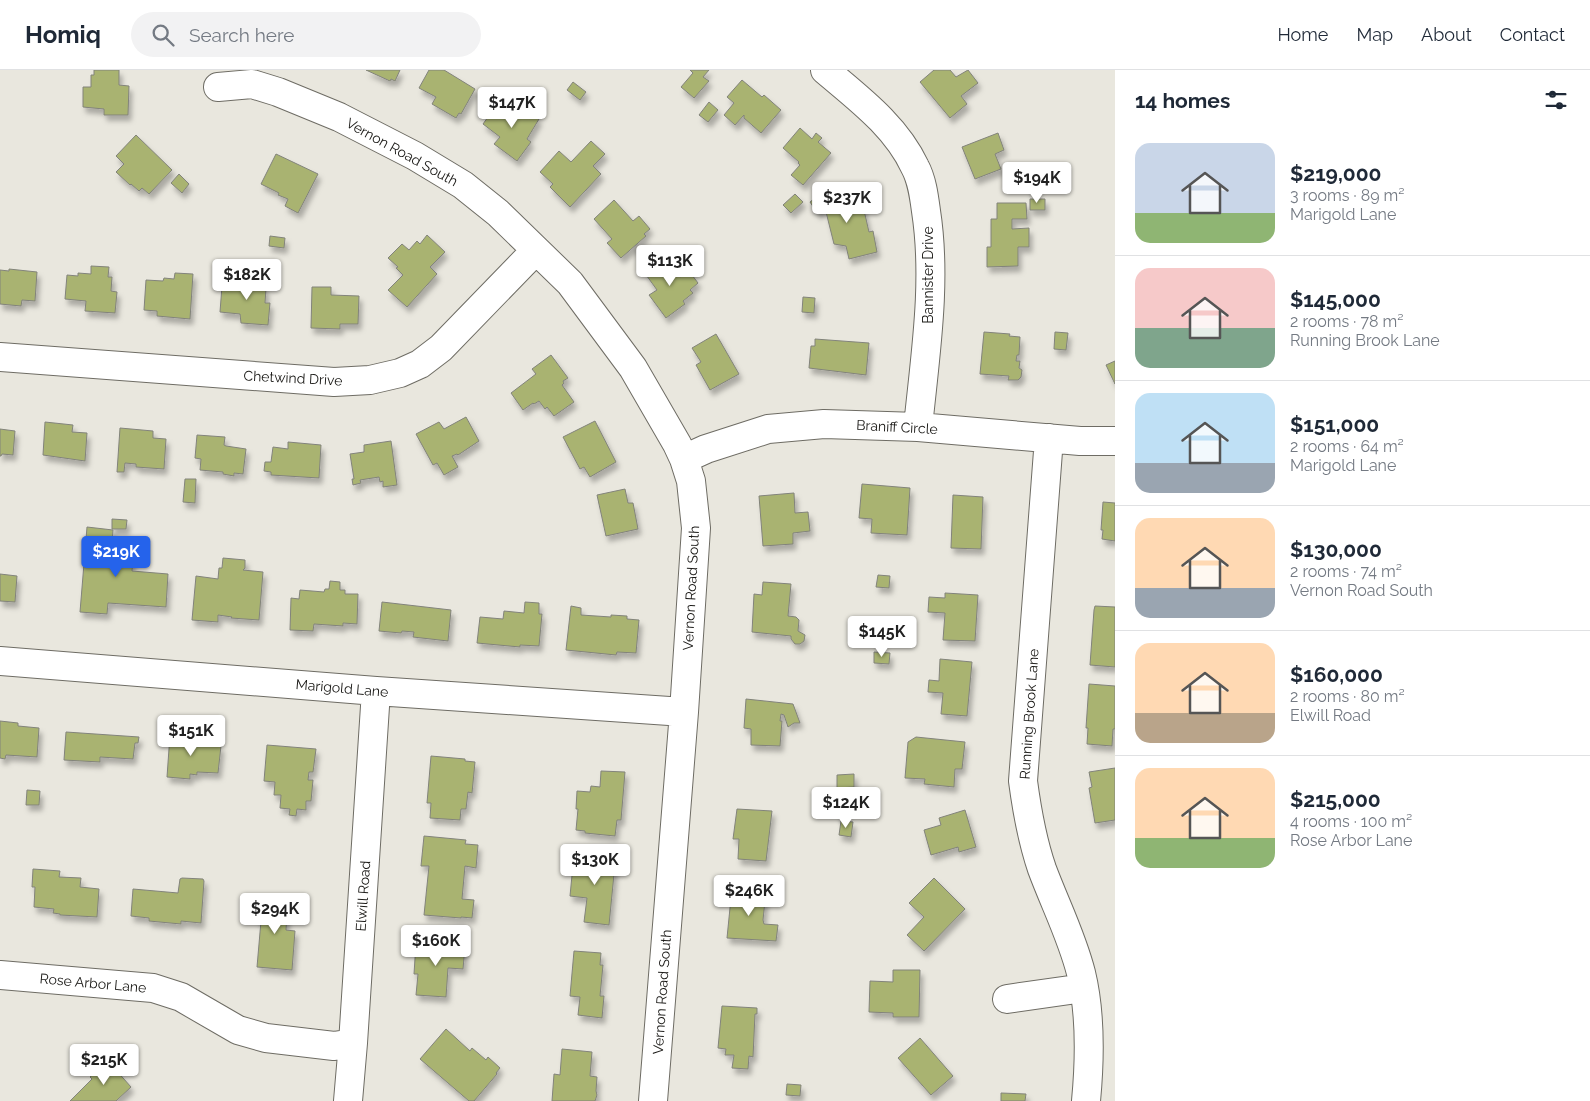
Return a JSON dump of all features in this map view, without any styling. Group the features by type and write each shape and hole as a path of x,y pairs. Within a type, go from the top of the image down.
{"street":[{"name":"Bannister Drive","path":"825,70 876,114 891,132 915,167 923,190 930,233 930,312 918,427"},
{"name":"Vernon Road South","path":"218,87 252,84 278,92 339,117 415,156 463,185 498,213 570,283 633,368 684,459 691,481 696,528 684,712 653,1101"},
{"name":"Chetwind Drive","path":"0,357 334,382 370,380 400,373 420,364 441,348 536,250"},
{"name":"Braniff Circle","path":"684,459 706,449 768,429 824,424 918,427 1080,441 1115,441"},
{"name":"Running Brook Lane","path":"1049,438 1023,780 1028,821 1042,868 1066,927 1084,988 1090,1057 1086,1101"},
{"name":"Marigold Lane","path":"0,661 376,691 684,712"},
{"name":"Elwill Road","path":"348,1101 376,691"},
{"name":"Rose Arbor Lane","path":"0,975 153,988 181,997 238,1030 266,1038 334,1046 353,1043"},
{"path":"1007,999 1084,988"}],"building":[{"path":"94,70 119,70 119,85 129,86 128,115 104,115 104,109 83,107 83,87 91,87 91,75 94,75"},
{"path":"366,70 400,70 395,81 391,79 390,81"},
{"path":"429,70 444,70 475,89 461,114 459,113 456,118 432,104 436,97 419,88"},
{"path":"690,70 709,70 703,77 709,81 694,98 681,87 693,73"},
{"path":"934,70 950,70 956,77 968,70 978,83 961,96 967,104 950,118 920,82"},
{"path":"742,80 762,97 764,95 781,110 761,133 744,118 744,115 735,125 724,115 734,103 727,97"},
{"path":"573,82 586,92 580,100 567,90"},
{"path":"709,102 718,110 708,122 699,115"},
{"path":"498,103 515,113 521,105 539,119 527,139 531,142 517,161 494,144 500,137 483,124"},
{"path":"800,128 812,139 816,133 822,138 818,142 831,153 803,185 791,175 800,165 799,162 783,148"},
{"path":"998,133 1004,150 995,154 1001,169 975,179 962,147"},
{"path":"136,135 172,170 149,194 142,188 139,191 130,185 116,172 124,164 116,156"},
{"path":"591,141 605,154 593,166 601,174 570,207 550,187 553,184 540,172 559,151 571,162"},
{"path":"276,154 318,174 298,213 285,206 288,199 261,184"},
{"path":"179,174 189,184 182,193 171,183"},
{"path":"828,188 839,201 861,197 869,232 873,231 877,252 849,259 846,246 834,244 825,208 818,214 810,202"},
{"path":"795,194 803,202 791,213 783,205"},
{"path":"1030,199 1045,199 1045,210 1030,210"},
{"path":"614,200 633,221 639,216 650,229 644,234 646,236 621,258 607,243 612,239 594,219"},
{"path":"997,203 1026,203 1027,219 1012,219 1012,229 1029,228 1029,247 1018,247 1018,266 987,267 987,247 991,247 991,219 997,219"},
{"path":"427,235 445,252 430,267 437,274 407,307 388,290 403,275 396,268 398,267 388,258 402,244 409,250 417,241 420,244"},
{"path":"270,236 285,238 284,248 269,246"},
{"path":"665,257 680,277 689,271 698,283 690,290 693,293 683,301 685,304 666,318 649,295 657,290 644,272"},
{"path":"91,266 109,267 108,277 112,277 111,291 117,292 115,313 85,311 86,301 65,299 67,275 78,276 78,273 91,274"},
{"path":"9,269 37,272 35,301 22,300 21,306 0,304 0,270 9,271"},
{"path":"175,273 193,274 190,319 157,316 157,311 144,310 146,280 163,281 164,278 174,279"},
{"path":"247,274 263,276 262,288 266,289 265,303 270,303 268,325 241,323 240,314 220,312 222,286 246,287"},
{"path":"312,287 331,287 331,295 359,296 358,324 340,324 340,329 311,328"},
{"path":"803,297 815,298 814,313 802,312"},
{"path":"984,332 1010,334 1009,336 1020,337 1019,355 1017,355 1016,361 1020,361 1019,368 1022,370 1021,377 1018,380 1008,380 1009,376 980,374"},
{"path":"1055,332 1068,333 1066,350 1054,349"},
{"path":"716,334 739,374 710,390 696,365 701,362 692,348"},
{"path":"815,339 869,343 866,375 809,368 811,346 815,346"},
{"path":"551,355 568,378 563,381 562,385 574,402 554,416 539,401 523,410 511,393 536,374 532,369"},
{"path":"1115,361 1115,384 1106,365"},
{"path":"466,417 479,441 458,455 452,456 458,467 444,475 437,463 433,465 416,434 439,422 444,429"},
{"path":"595,421 616,462 590,477 584,467 580,469 563,437"},
{"path":"45,422 73,425 72,432 87,433 85,461 43,455"},
{"path":"120,428 153,431 153,438 166,439 164,469 136,467 136,464 125,463 124,472 117,472"},
{"path":"0,429 15,431 13,455 2,454 0,456"},
{"path":"197,435 225,437 224,445 246,449 243,474 234,473 234,476 223,474 223,472 200,470 201,459 195,458"},
{"path":"391,441 397,485 383,487 383,481 380,482 379,477 360,480 361,483 353,485 352,479 354,479 350,454 364,452 364,445"},
{"path":"288,442 321,445 319,478 271,475 271,472 264,471 265,462 271,462 273,447 288,449"},
{"path":"185,479 196,479 195,503 183,502"},
{"path":"862,484 910,488 907,535 871,533 872,519 859,518"},
{"path":"625,489 628,503 633,503 638,529 606,536 597,495"},
{"path":"794,493 795,513 808,512 810,531 793,533 793,544 763,546 759,496"},
{"path":"953,495 983,497 981,549 951,548"},
{"path":"1103,502 1115,503 1115,541 1102,539"},
{"path":"112,519 127,520 126,529 112,529"},
{"path":"87,527 113,530 111,558 133,560 132,571 168,574 166,607 108,603 107,614 80,612"},
{"path":"223,558 245,560 245,568 243,570 263,572 259,620 218,615 218,622 192,620 196,576 218,579 219,568 222,568"},
{"path":"0,574 17,576 15,602 0,601"},
{"path":"878,575 890,576 889,588 876,587"},
{"path":"330,581 340,582 340,590 345,590 345,594 358,594 357,624 343,623 343,626 314,624 313,631 290,630 291,598 299,599 300,590 324,592 325,589 329,589"},
{"path":"763,582 791,584 788,616 796,617 799,620 798,631 805,635 804,641 800,644 795,644 791,636 752,632 754,594 762,595"},
{"path":"945,593 978,595 975,641 943,640 945,613 928,612 929,597 945,598"},
{"path":"382,602 451,610 448,641 413,637 414,632 379,631"},
{"path":"525,602 539,603 539,614 542,614 539,646 520,645 520,647 477,643 480,617 503,619 504,611 524,613"},
{"path":"571,606 581,608 581,615 627,616 627,619 639,620 636,653 617,652 616,655 566,650"},
{"path":"1095,606 1115,607 1115,667 1090,665"},
{"path":"874,652 890,653 889,664 874,663"},
{"path":"940,659 972,662 967,716 941,714 943,693 928,692 929,680 939,681"},
{"path":"1089,684 1115,686 1115,729 1113,729 1112,746 1087,744 1088,728 1086,728"},
{"path":"746,699 793,704 800,723 794,723 788,727 784,715 781,714 780,746 751,745 751,729 744,728"},
{"path":"0,721 18,723 18,726 39,728 37,757 6,755 5,759 0,758"},
{"path":"66,732 139,737 138,743 135,743 133,759 100,757 100,762 64,760"},
{"path":"170,735 200,737 199,744 221,746 218,773 197,772 197,775 190,774 190,779 167,777"},
{"path":"916,737 965,742 962,769 955,769 954,787 924,784 925,779 905,778 908,742"},
{"path":"267,745 316,749 313,772 309,772 308,780 313,780 311,801 306,801 306,810 297,809 296,816 289,815 290,809 280,808 281,795 274,795 275,782 264,781"},
{"path":"431,756 465,759 465,761 475,762 472,793 468,792 466,809 461,809 460,820 430,818 431,803 427,803"},
{"path":"1115,768 1115,820 1095,823 1089,788 1092,787 1089,772"},
{"path":"601,771 625,772 621,820 617,820 615,836 585,833 585,831 576,830 577,791 590,792 591,786 600,787"},
{"path":"854,774 854,787 837,788 837,775"},
{"path":"27,790 40,791 39,805 26,805"},
{"path":"737,809 772,811 766,861 738,859 739,839 733,839"},
{"path":"965,810 976,847 959,852 958,847 931,855 924,830 941,825 939,818"},
{"path":"841,821 853,822 851,837 839,835"},
{"path":"424,836 466,840 465,844 478,845 476,868 465,866 462,899 474,900 472,918 424,915 429,866 421,866"},
{"path":"588,851 616,854 609,925 584,922 587,898 570,896 573,865 586,866"},
{"path":"33,869 60,871 59,877 81,878 80,887 99,889 97,917 60,915 53,913 54,909 34,907 35,887 32,887"},
{"path":"934,878 965,909 924,951 907,935 924,917 909,903"},
{"path":"180,879 203,879 204,881 201,923 181,921 181,924 149,921 149,918 131,916 133,889 178,893"},
{"path":"732,888 766,891 763,920 764,924 778,925 776,941 727,938"},
{"path":"259,898 288,900 286,930 295,931 292,970 257,967 261,921 257,920"},
{"path":"416,943 465,947 463,969 448,968 446,997 416,995 418,974 414,974"},
{"path":"574,951 601,953 600,965 603,965 600,996 604,996 602,1018 578,1015 580,997 570,996"},
{"path":"893,970 920,970 919,1017 893,1017 893,1013 869,1012 870,981 893,982"},
{"path":"722,1006 757,1008 757,1014 755,1014 753,1057 749,1056 748,1069 732,1068 734,1055 725,1055 726,1049 718,1048"},
{"path":"446,1029 470,1051 472,1048 486,1060 488,1057 500,1068 474,1101 469,1101 420,1059"},
{"path":"920,1038 953,1076 931,1095 898,1058"},
{"path":"562,1049 592,1052 590,1076 597,1077 595,1101 552,1101 554,1074 560,1075"},
{"path":"108,1061 131,1087 116,1101 70,1101 92,1079 90,1077"},
{"path":"787,1084 801,1085 800,1096 786,1095"},
{"path":"1001,1093 1026,1094 1025,1101 1001,1101"}]}
